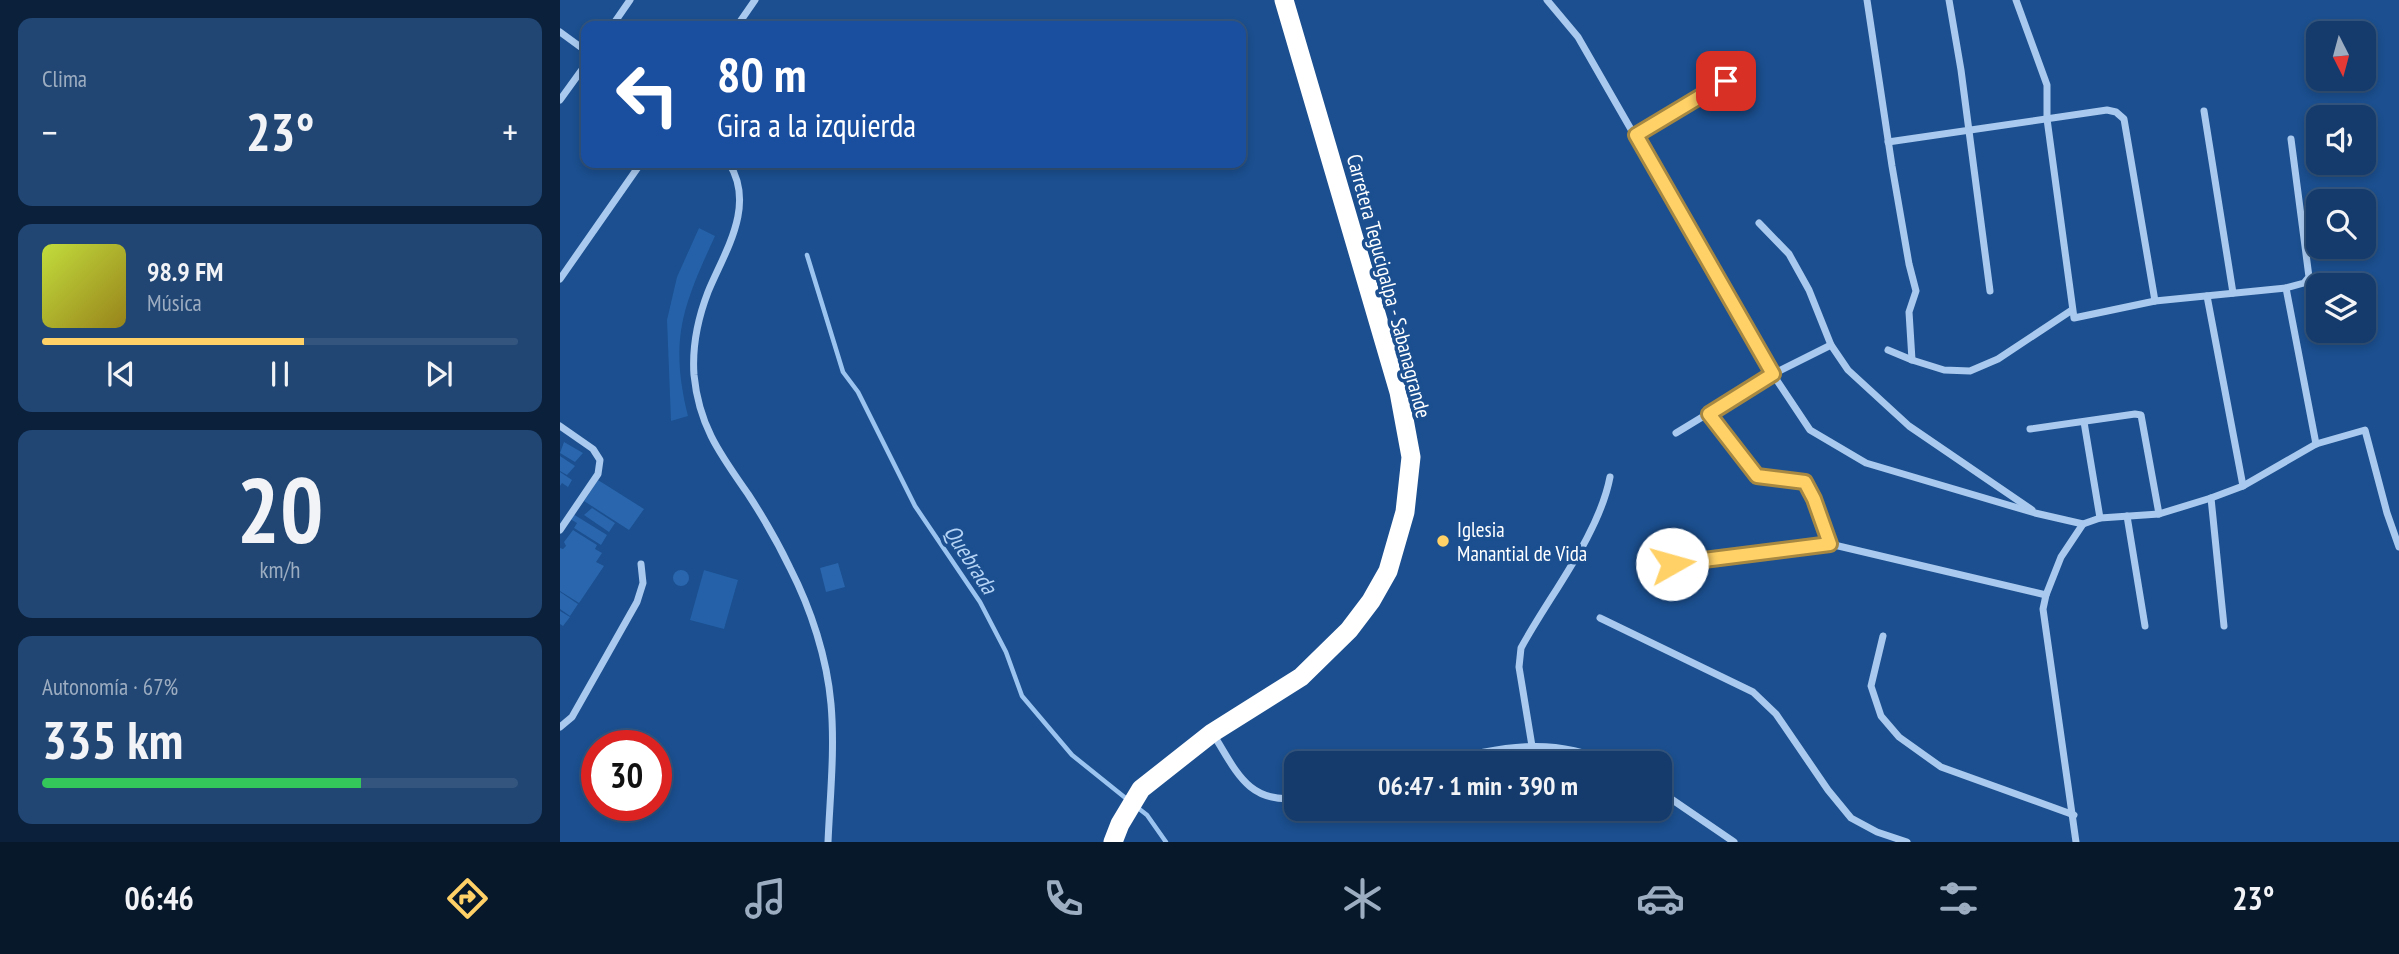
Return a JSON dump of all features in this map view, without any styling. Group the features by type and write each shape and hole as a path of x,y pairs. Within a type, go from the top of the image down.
{"highway":[{"name":"Carretera Tegucigalpa - Sabanagrande","path":"1117,833 1142,789 1212,733 1301,677 1349,630 1371,601 1388,571 1405,512 1411,457 1399,392 1284,0"}],"street":[{"path":"615,21 630,0"},
{"path":"740,21 755,0"},
{"path":"1547,0 1578,37 1773,374 1810,430 1866,463 2035,513 2083,524 2101,518 2159,514 2211,498 2242,486 2316,444 2365,430 2399,547"},
{"path":"1867,0 1888,142 1916,291 1909,312 1912,360"},
{"path":"1949,0 1990,291"},
{"path":"2016,0 2047,85 2047,119 2074,318 2155,301 2286,288 2304,283 2309,277 2291,139"},
{"path":"560,32 581,47"},
{"path":"1636,135 1745,69"},
{"path":"560,100 581,71"},
{"path":"1888,142 2107,110 2116,112 2124,119 2155,301"},
{"path":"2203,111 2233,293"},
{"path":"560,279 638,168"},
{"path":"732,168 739,188 740,208 736,227 700,316 694,346 694,373 706,427 718,452 748,495 790,568 817,638 831,702 833,733 828,842"},
{"path":"1759,223 1789,254 1809,290 1831,345 1848,370 1909,426 2010,493 2035,513"},
{"path":"2286,288 2316,444"},
{"path":"2207,296 2242,486"},
{"path":"1888,350 1944,370 1970,370 1998,359 2073,310"},
{"path":"1676,433 1773,374 1831,345"},
{"path":"1709,414 1757,476 1805,482 1830,544"},
{"path":"2030,429 2141,415 2159,514"},
{"path":"2084,422 2101,518"},
{"path":"560,426 593,449 600,460 598,474 560,530"},
{"path":"1532,746 1519,667 1521,648 1591,527 1607,492 1609,477"},
{"path":"2211,498 2224,626"},
{"path":"2387,513 2399,512"},
{"path":"2127,516 2145,626"},
{"path":"2076,842 2043,608 2061,557 2083,524"},
{"path":"1672,564 1830,544 2046,595"},
{"path":"560,727 572,717 637,603 643,583 641,564"},
{"path":"1600,618 1754,692 1776,714 1828,790 1851,818 1877,832 1907,842"},
{"path":"1883,636 1871,686 1881,716 1899,737 1941,767 2074,815"},
{"path":"1212,733 1239,775 1251,788 1269,798 1284,798"},
{"path":"1491,751 1532,746 1572,751"},
{"path":"1672,800 1730,841"}],"shaded area":[{"path":"699,228 715,236 687,303 682,323 680,365 688,416 671,421 667,320 677,277"},
{"path":"704,570 738,580 724,629 690,620"}],"building":[{"path":"564,442 583,453 575,462 560,453"},
{"path":"560,456 575,466 567,475 560,471"},
{"path":"560,472 572,480 568,487 562,483 560,486"},
{"path":"598,480 644,509 629,530 584,501"},
{"path":"592,508 615,523 609,532 584,515"},
{"path":"573,514 607,535 601,545 574,528 577,523 570,519"},
{"path":"573,530 597,545 595,549 602,553 596,562 604,566 579,603 560,591 560,548 566,546 564,542"},
{"path":"838,563 845,587 826,592 820,568"},
{"path":"681,570 689,578 681,586 673,578"},
{"path":"560,592 578,604 570,616 560,609"},
{"path":"560,611 570,617 563,626 560,624"}],"waterway":[{"name":"Quebrada","path":"807,255 843,372 858,392 915,506 980,602 1006,652 1022,696 1072,755 1128,800"},
{"name":"Quebrada","path":"1138,808 1147,815 1166,842"}],"place":[{"name":"Iglesia Manantial de Vida","path":"1443,541"}],"route":[{"path":"1672,564 1830,544 1805,482 1757,476 1709,414 1773,374 1636,135 1726,81"}]}
